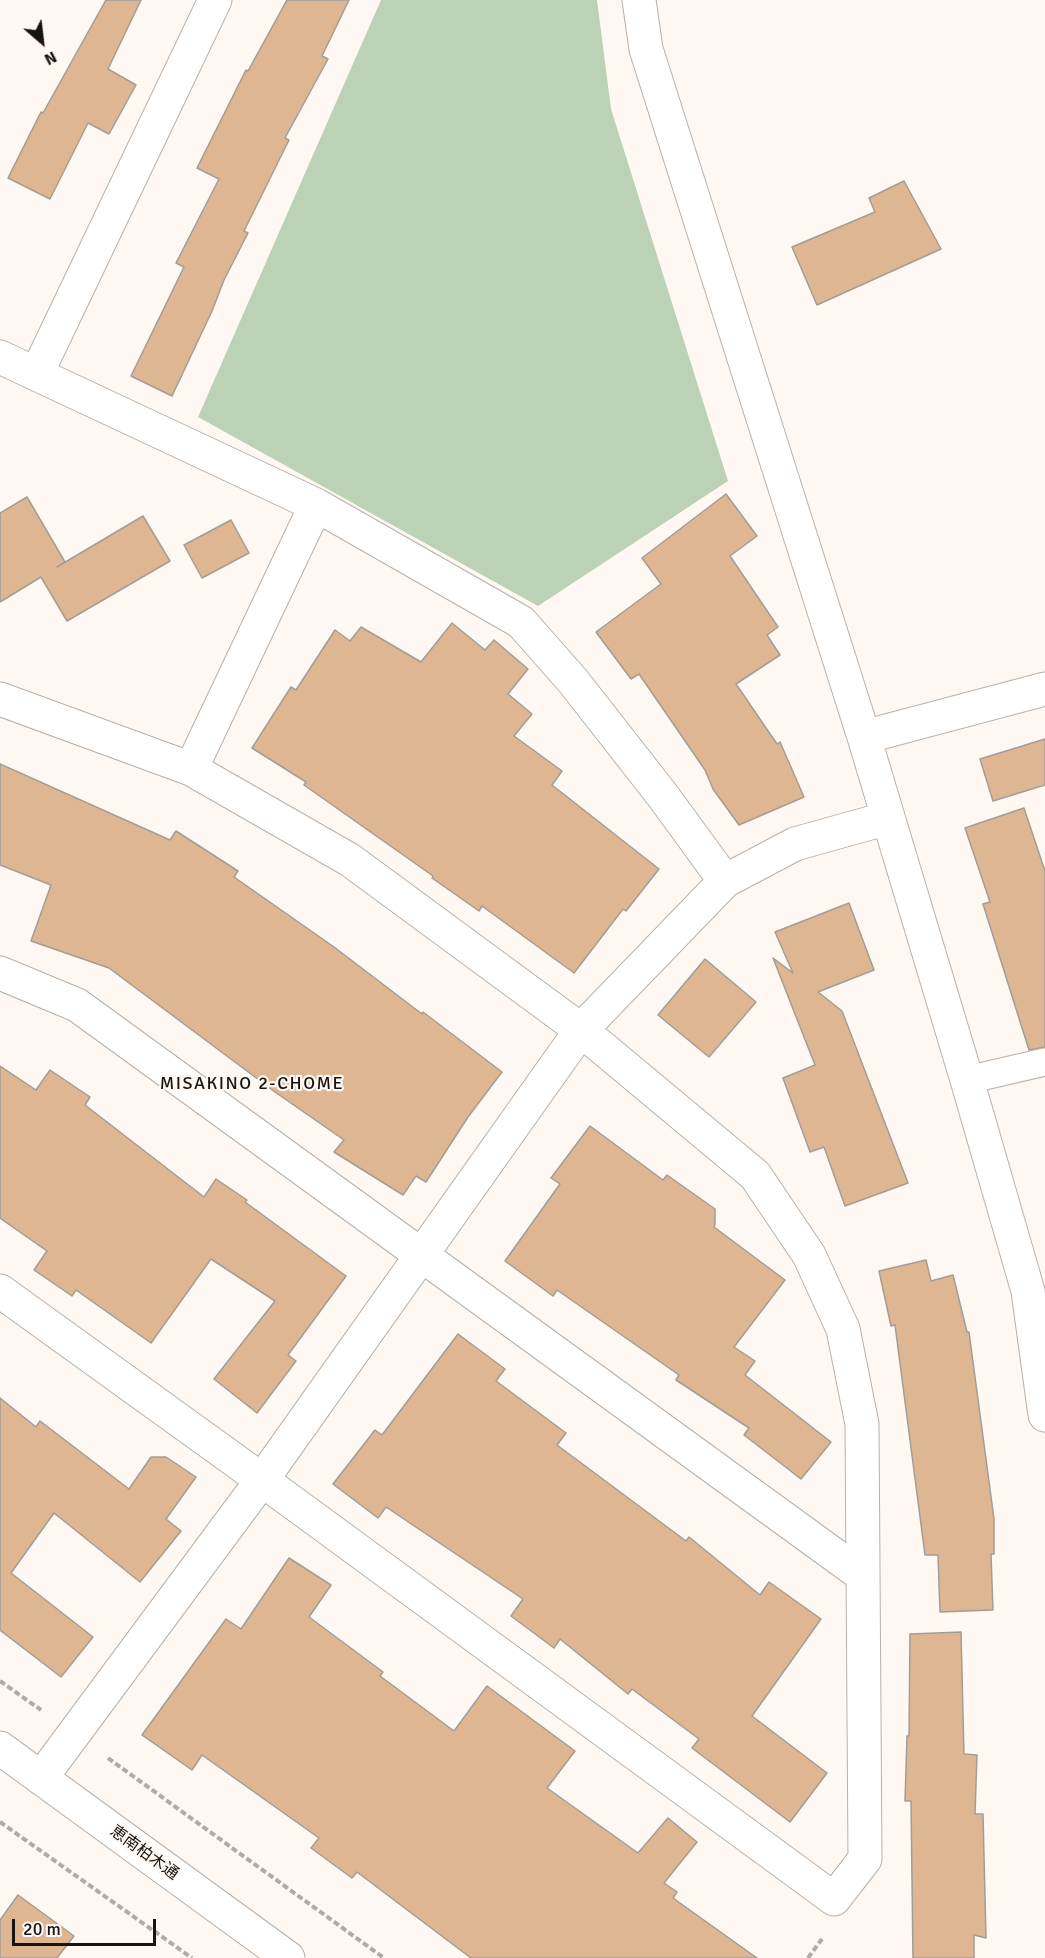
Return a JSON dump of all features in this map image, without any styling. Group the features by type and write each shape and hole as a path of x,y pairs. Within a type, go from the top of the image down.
{"street":[{"path":"37,373 215,0"},
{"path":"639,0 646,49 864,737 1028,1291 1045,1414"},
{"path":"0,357 316,505 521,622 573,681 663,796 725,881"},
{"path":"191,769 316,505"},
{"path":"864,737 1045,690"},
{"path":"0,699 191,769 350,860 581,1030 755,1175 809,1255 843,1329 862,1424 865,1859 834,1899 0,1291"},
{"path":"41,1778 262,1480 581,1030 725,881 795,844 888,818"},
{"path":"0,973 77,1005 862,1575"},
{"name":"恵南柏木通","path":"0,1748 288,1958"}],"lane":[{"path":"967,1080 1045,1062"}],"path":[{"path":"0,1681 384,1958"},
{"path":"0,1822 192,1958"}],"green space":[{"path":"381,0 597,0 611,109 728,481 538,606 198,417"}],"building":[{"path":"106,0 141,0 108,69 136,85 109,134 88,123 50,199 8,178 41,112 43,113"},
{"path":"287,0 349,0 322,56 328,59 285,138 289,140 244,231 248,233 224,280 172,396 131,376 184,267 176,263 219,179 197,168 246,70 248,71"},
{"path":"904,181 941,249 817,305 792,247 875,212 869,198"},
{"path":"726,494 757,536 730,556 778,627 767,635 780,655 736,684 777,744 780,742 804,797 739,825 713,789 705,770 639,674 631,679 596,632 661,584 642,558"},
{"path":"27,497 65,562 57,567 143,516 170,561 67,621 41,577 0,602 0,513"},
{"path":"231,520 249,553 202,578 184,545"},
{"path":"452,623 485,650 494,640 528,669 508,694 532,714 514,736 562,771 552,785 659,869 626,911 623,909 574,973 482,906 479,911 304,785 306,782 252,748 291,687 296,690 335,630 350,641 361,627 421,662"},
{"path":"1045,739 1045,785 993,801 980,759"},
{"path":"0,764 170,840 176,831 238,871 234,877 334,947 502,1072 468,1117 426,1182 416,1176 403,1195 334,1152 344,1140 275,1092 109,968 31,941 51,885 0,865"},
{"path":"1024,808 1045,871 1045,1047 1029,1050 983,904 990,902 965,828"},
{"path":"849,903 874,970 818,992 842,1011 908,1183 845,1206 824,1147 810,1152 783,1078 815,1065 773,958 793,973 775,932"},
{"path":"705,959 756,1002 709,1057 658,1015"},
{"path":"0,1066 36,1090 50,1070 90,1097 85,1105 204,1197 216,1179 346,1276 288,1355 296,1361 257,1413 214,1379 275,1301 211,1259 151,1343 76,1290 72,1296 34,1270 47,1251 0,1218"},
{"path":"590,1126 663,1180 667,1175 715,1209 714,1227 785,1280 734,1347 755,1361 745,1375 831,1442 801,1479 744,1435 749,1428 676,1380 679,1375 557,1290 553,1296 505,1261 560,1184 551,1178"},
{"path":"926,1260 931,1281 953,1275 967,1332 969,1332 994,1519 994,1554 991,1554 993,1610 940,1612 938,1555 925,1555 895,1325 891,1326 879,1271"},
{"path":"458,1334 505,1369 496,1381 566,1433 557,1445 686,1541 689,1537 760,1595 769,1582 821,1619 752,1716 827,1773 790,1822 692,1748 699,1739 632,1689 628,1694 560,1639 554,1648 511,1616 523,1599 386,1507 378,1518 333,1484 375,1430 382,1435"},
{"path":"0,1398 36,1427 40,1421 129,1489 151,1457 166,1457 196,1477 166,1519 181,1531 140,1582 54,1513 11,1573 93,1637 61,1677 0,1630"},
{"path":"289,1558 331,1585 309,1617 383,1672 380,1676 454,1731 487,1686 575,1751 547,1788 638,1853 668,1818 697,1842 664,1883 677,1892 673,1898 757,1958 471,1958 357,1872 352,1878 311,1848 319,1838 202,1755 192,1770 142,1735 226,1619 241,1629"},
{"path":"961,1632 964,1754 977,1755 975,1814 983,1814 986,1938 974,1935 974,1958 913,1958 911,1801 905,1801 907,1736 909,1736 910,1634"},
{"path":"18,1895 74,1936 57,1958 0,1958 0,1920"}],"district":[{"name":"MISAKINO 2-CHOME","path":"252,1084"}]}
